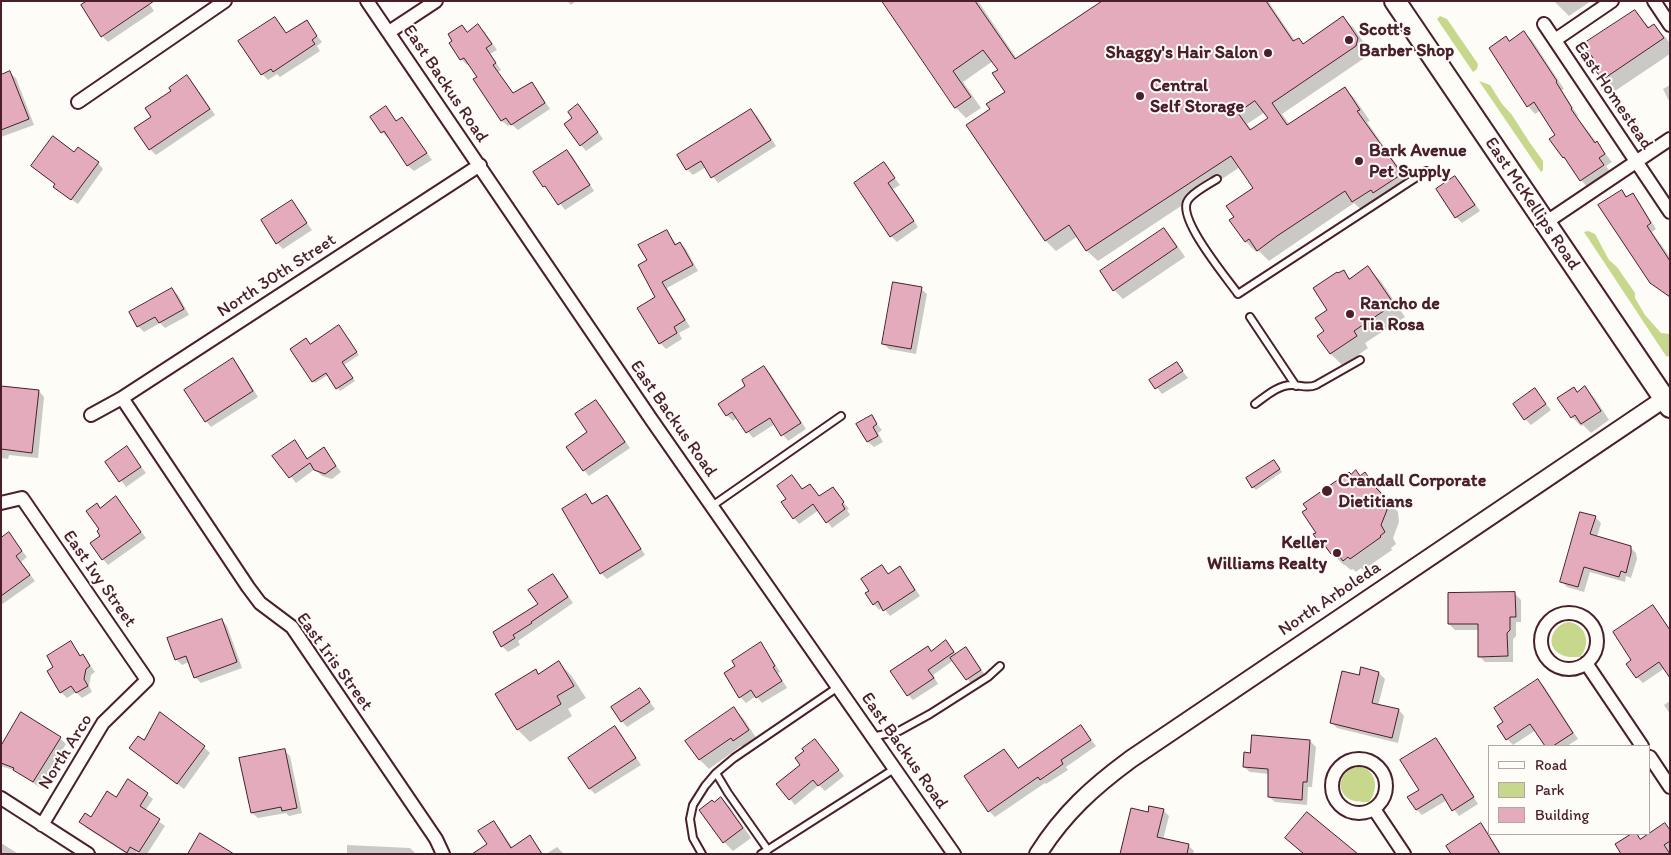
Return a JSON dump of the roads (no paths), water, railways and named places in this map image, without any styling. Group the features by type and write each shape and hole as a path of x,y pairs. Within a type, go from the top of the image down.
{"main road":[{"name":"East McKellips Road","path":"1395,1 1668,400"}],"street":[{"path":"78,102 225,1"},
{"name":"East Backus Road","path":"367,1 712,506 954,854"},
{"path":"389,32 436,1"},
{"path":"1555,40 1612,1"},
{"path":"1654,1 1670,25"},
{"name":"East Homestead","path":"1544,24 1670,212"},
{"path":"1546,223 1670,139"},
{"name":"North 30th Street","path":"91,415 122,398 480,165"},
{"name":"East Iris Street","path":"122,398 248,587 260,603 292,627 436,839 443,854"},
{"name":"North Arboleda","path":"1038,854 1070,810 1099,782 1131,758 1668,400"},
{"name":"East Ivy Street","path":"1,502 22,498 147,680"},
{"path":"1568,612 1577,613 1591,623 1596,630 1598,639 1594,655 1586,664 1572,669 1563,668 1554,665 1547,659 1541,642 1542,633 1552,618 1568,612"},
{"path":"1586,664 1641,745"},
{"name":"North Arco","path":"42,825 103,723 147,680"},
{"path":"1651,758 1670,786"},
{"path":"1354,760 1363,760 1379,768 1384,776 1386,786 1380,803 1374,809 1365,813 1348,811 1341,807 1332,792 1334,775 1339,768 1354,760"},
{"path":"1,798 88,854"},
{"path":"1374,809 1404,854"}],"lane":[{"path":"1217,179 1190,197 1186,203 1186,211 1193,230 1238,294 1426,171"},
{"path":"1250,317 1296,386"},
{"path":"1255,404 1279,388 1296,386 1310,388 1360,360"},
{"path":"712,506 841,416"},
{"path":"872,737 899,731 930,714 988,677 1000,666"},
{"path":"702,854 693,838 690,819 693,805 704,786 716,773 838,687"},
{"path":"761,854 894,768"},
{"path":"716,773 768,850"}],"place":[{"name":"Scott's Barber Shop","path":"1349,40"},
{"name":"Shaggy's Hair Salon","path":"1268,53"},
{"name":"Central Self Storage","path":"1140,96"},
{"name":"Bark Avenue Pet Supply","path":"1359,161"},
{"name":"Rancho de Tia Rosa","path":"1350,314"},
{"name":"Crandall Corporate Dietitians","path":"1327,491"},
{"name":"Keller Williams Realty","path":"1337,553"}]}
